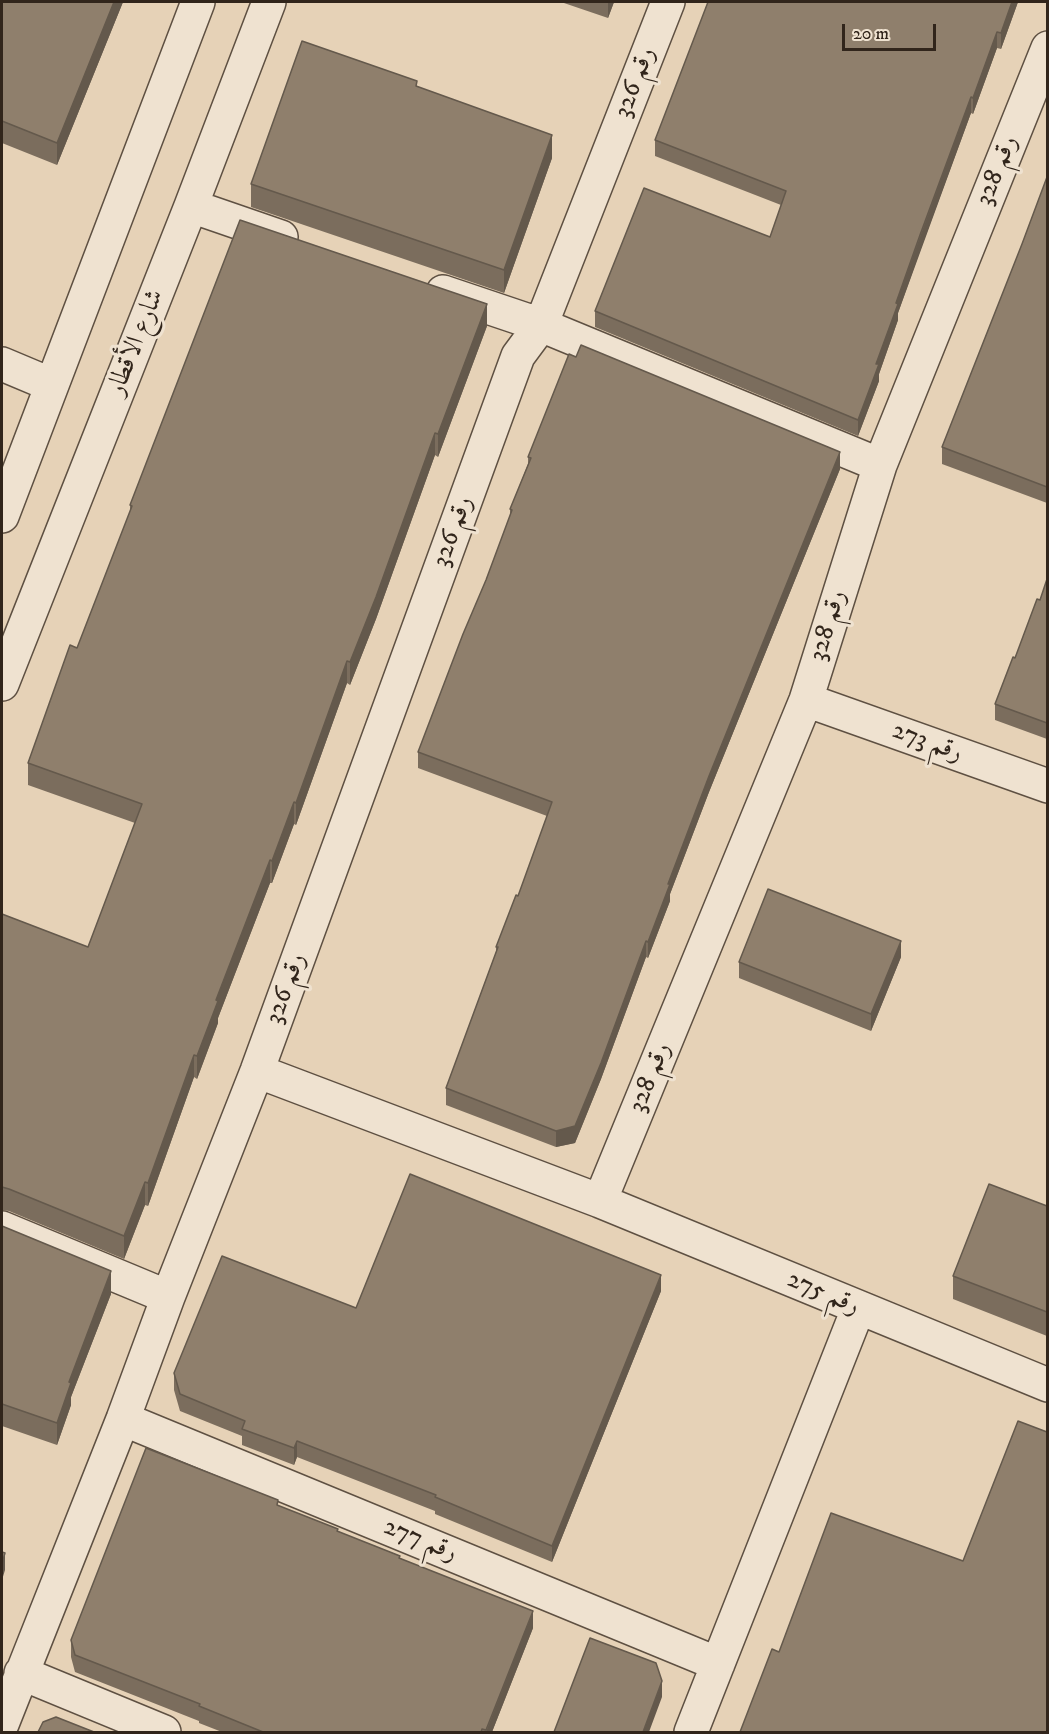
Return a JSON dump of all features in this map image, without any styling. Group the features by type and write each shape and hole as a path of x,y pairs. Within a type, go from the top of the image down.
{"street":[{"path":"2,516 198,2"},
{"name":"شارع الأقطار","path":"2,684 270,2"},
{"name":"رقم 326","path":"2,1724 257,1071 518,356 541,325 668,2"},
{"name":"رقم 328","path":"600,1201 806,700 879,465 1047,48"},
{"path":"191,206 304,245"},
{"path":"417,283 541,325 879,465"},
{"path":"2,364 52,385"},
{"name":"رقم 273","path":"806,700 1047,786"},
{"name":"رقم 275","path":"257,1071 600,1201 1047,1385"},
{"path":"2,1228 168,1297"},
{"path":"691,1732 858,1309"},
{"name":"رقم 277","path":"123,1419 718,1664"},
{"path":"21,1673 164,1732"}],"building":[{"path":"2,2 114,2 57,143 2,121"},
{"path":"708,2 1012,2 1001,33 997,32 973,98 971,97 920,235 876,364 879,364 858,420 595,311 644,188 770,237 786,191 655,140"},
{"path":"302,41 417,81 416,86 552,135 504,270 251,184"},
{"path":"1047,177 1047,487 942,447"},
{"path":"240,220 487,304 438,434 435,433 376,597 350,662 347,661 296,803 294,802 272,861 270,860 197,1056 194,1055 148,1183 145,1182 124,1236 2,1187 2,914 88,947 142,804 28,763 70,645 77,648"},
{"path":"581,345 840,452 709,776 648,942 646,941 575,1126 556,1131 446,1088 498,947 496,947 516,895 518,896 552,802 418,752 486,580 512,510 510,509 531,458 528,457 569,354 576,357"},
{"path":"1047,579 1047,723 995,704"},
{"path":"768,889 901,941 871,1014 739,962"},
{"path":"410,1174 661,1275 552,1546 435,1497 436,1495 297,1441 294,1448 242,1429 245,1421 180,1394 174,1373 222,1256 356,1308"},
{"path":"989,1184 1047,1206 1047,1312 953,1276"},
{"path":"2,1226 111,1271 69,1382 71,1383 57,1423 2,1404"},
{"path":"1018,1421 1047,1432 1047,1732 740,1732 772,1649 779,1652 831,1513 963,1561"},
{"path":"146,1448 278,1500 277,1505 338,1529 337,1531 400,1556 399,1558 533,1611 486,1730 482,1729 481,1732 263,1732 199,1706 200,1704 75,1655 71,1640"},
{"path":"590,1638 656,1663 662,1681 643,1732 554,1732"},
{"path":"56,1717 94,1732 38,1732 43,1722"}]}
